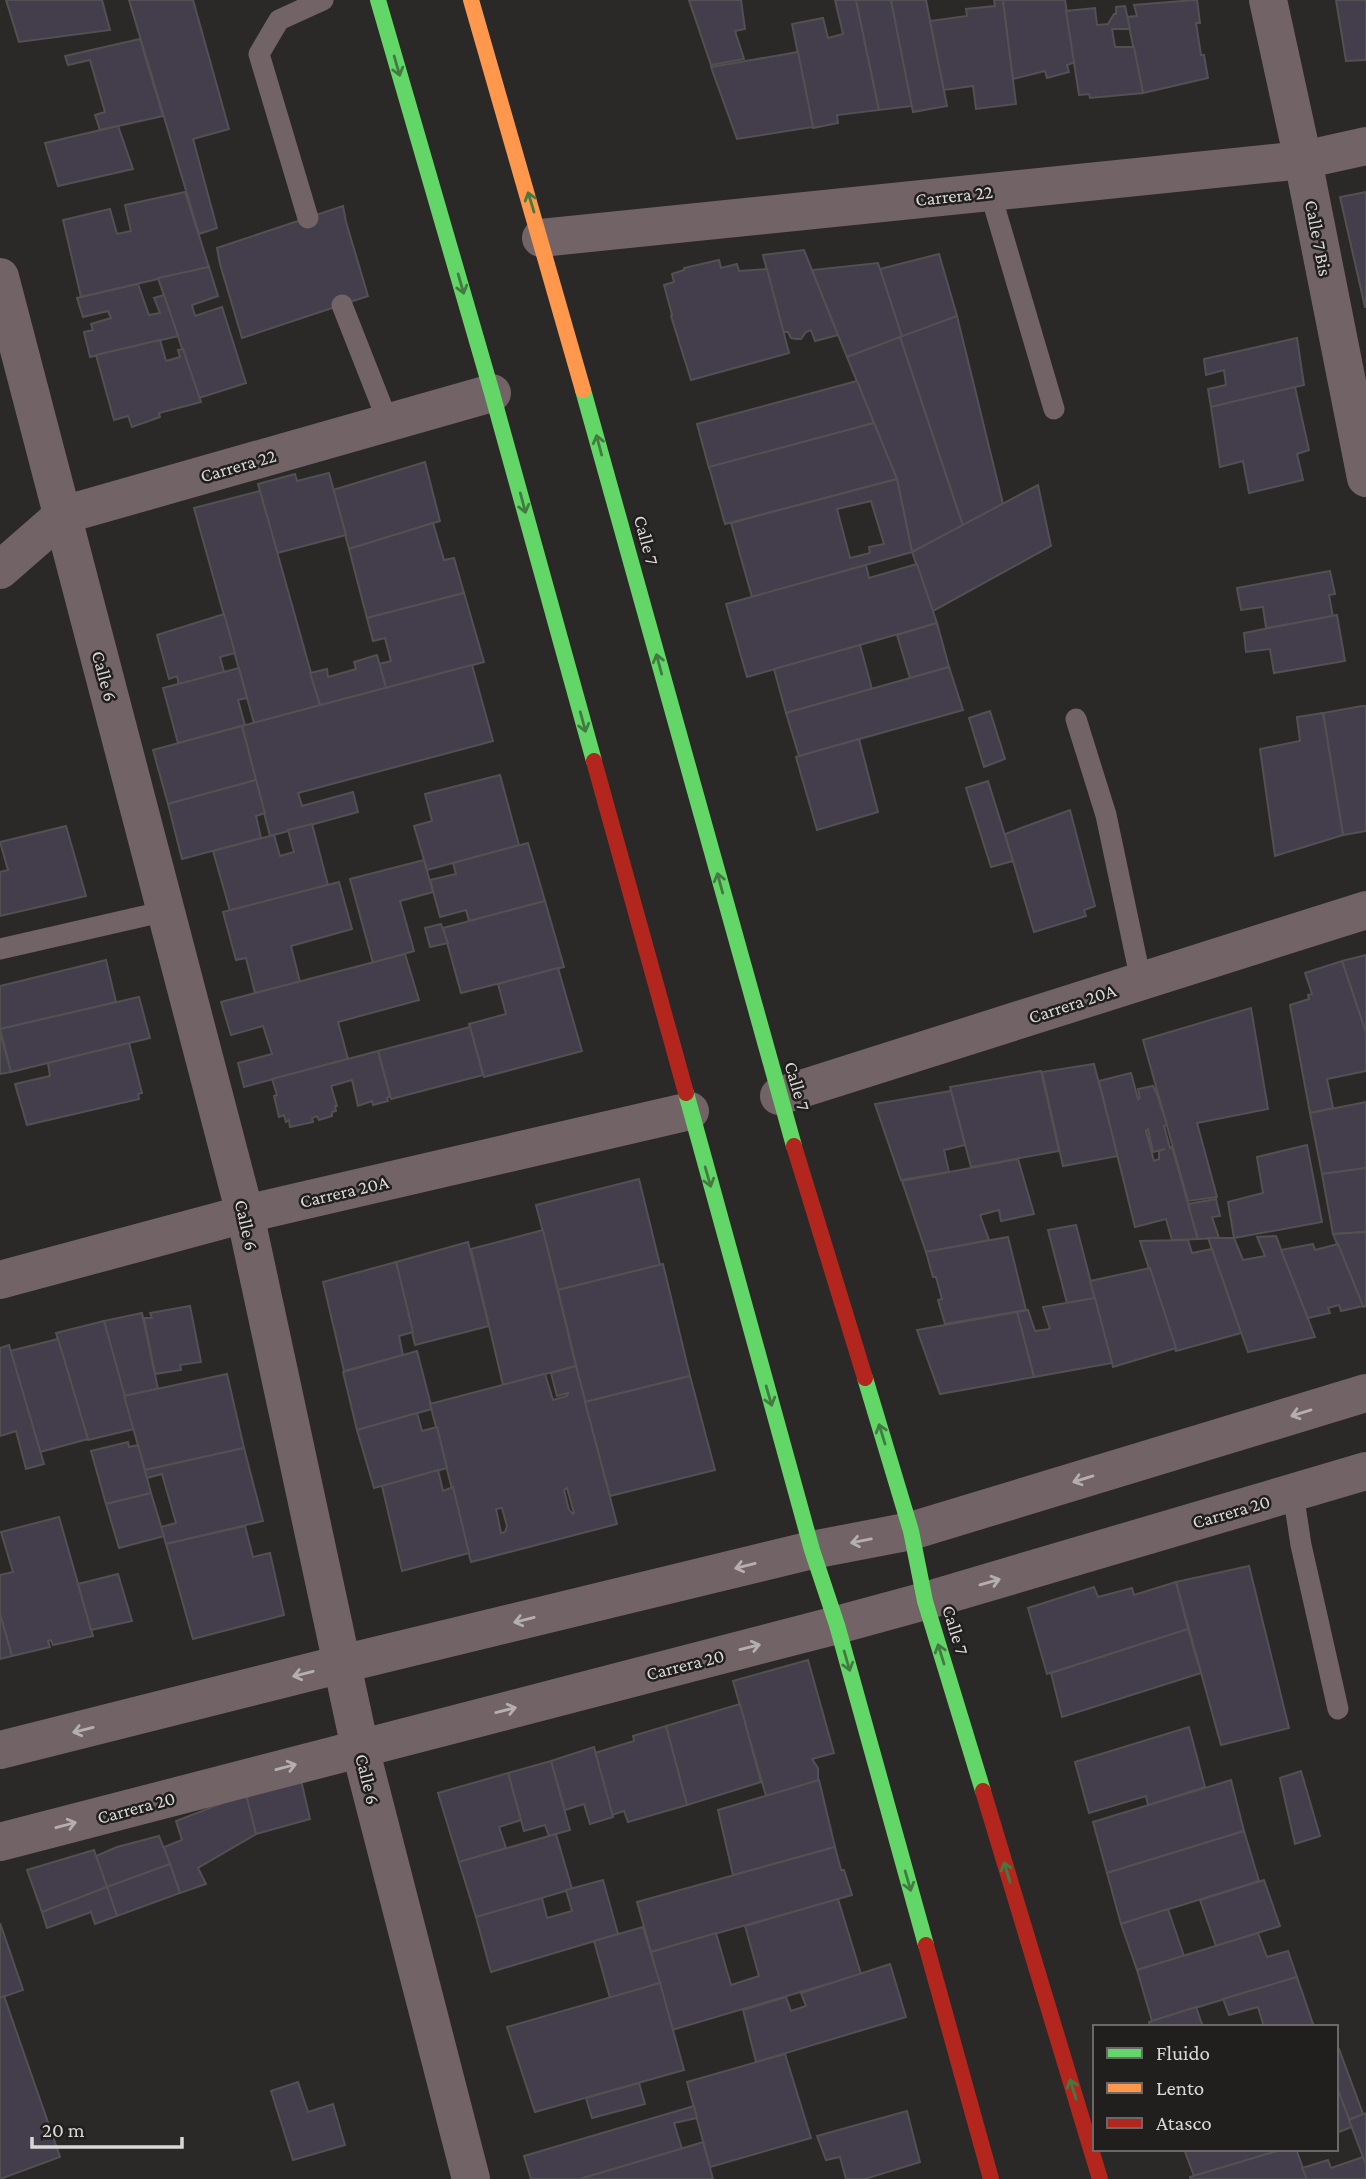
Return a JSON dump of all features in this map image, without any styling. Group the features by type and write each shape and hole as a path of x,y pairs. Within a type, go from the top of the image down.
{"main road":[{"path":"378,0 492,393 812,1550 837,1625 991,2179"},
{"name":"Calle 7","path":"471,0 541,238 779,1096 911,1531 925,1601 1100,2179"}],"street":[{"name":"Calle 7 Bis","path":"1268,0 1303,160 1366,478"},
{"name":"Carrera 22","path":"541,238 1303,160 1366,146"},
{"name":"Calle 6","path":"0,277 245,1214 360,1748 471,2179"},
{"name":"Carrera 22","path":"0,570 63,515 492,393"},
{"name":"Carrera 20A","path":"779,1096 1366,910"},
{"name":"Carrera 20A","path":"0,1280 245,1214 690,1111"},
{"path":"0,1750 812,1550 911,1531 1366,1393"},
{"name":"Carrera 20","path":"0,1842 837,1625 1366,1471"}],"lane":[{"path":"308,218 259,54 279,20 323,0"},
{"path":"990,192 1054,409"},
{"path":"342,305 388,422"},
{"path":"1076,719 1106,814 1141,981"},
{"path":"0,949 166,911"},
{"path":"1293,1493 1301,1545 1338,1709"}],"building":[{"path":"6,0 102,0 110,30 19,42"},
{"path":"129,0 193,0 229,129 193,139 217,228 199,234"},
{"path":"689,0 741,0 745,29 735,31 744,59 711,65"},
{"path":"835,0 856,0 879,110 837,115 838,123 813,128 792,24 823,18 828,38 843,34"},
{"path":"856,0 891,0 913,106 879,110"},
{"path":"891,0 926,0 947,106 913,112"},
{"path":"994,0 1003,0 1016,104 976,109 973,86 944,90 930,21 967,16 966,9 995,6"},
{"path":"1003,0 1065,0 1075,62 1067,65 1069,72 1047,78 1045,71 1013,79"},
{"path":"1197,0 1200,23 1196,23 1208,78 1143,93 1127,17 1137,16 1134,5"},
{"path":"1336,0 1366,0 1366,60 1346,61"},
{"path":"1125,6 1130,29 1112,29 1115,47 1134,47 1143,93 1090,98 1089,94 1079,95 1066,11 1095,8 1097,25 1108,24 1116,14 1116,7"},
{"path":"140,39 163,116 100,130 95,115 105,112 90,60 68,65 65,56"},
{"path":"798,52 813,127 737,139 711,67"},
{"path":"118,126 133,169 58,186 45,143"},
{"path":"185,192 209,267 81,297 63,220 110,209 117,234 131,231 125,205"},
{"path":"1366,192 1366,307 1365,307 1340,197"},
{"path":"343,206 368,296 242,338 217,248"},
{"path":"804,250 838,335 815,341 811,330 801,339 791,338 788,332 783,332 763,255"},
{"path":"939,254 957,316 902,337 880,269"},
{"path":"719,260 721,268 737,264 739,271 767,269 789,353 691,380 664,285 674,282 672,274 684,268"},
{"path":"878,263 902,337 847,357 812,270"},
{"path":"209,267 218,296 192,305 195,316 222,307 246,383 199,398 158,278"},
{"path":"138,284 149,315 160,313 154,298 164,295 178,336 90,357 84,332 93,330 91,324 111,318 108,311 83,317 77,298"},
{"path":"957,316 1003,504 963,526 900,337"},
{"path":"900,337 963,526 912,552 897,479 847,357"},
{"path":"1297,338 1304,385 1211,407 1208,389 1226,385 1224,370 1206,375 1204,359"},
{"path":"160,340 166,361 180,357 178,350 183,349 201,402 159,413 160,417 132,427 128,416 114,420 96,355"},
{"path":"857,381 874,423 709,468 697,424"},
{"path":"1295,387 1309,450 1297,454 1303,480 1249,493 1243,461 1220,467 1211,407"},
{"path":"874,423 897,479 725,524 709,467"},
{"path":"425,462 440,521 349,549 333,490"},
{"path":"329,473 346,535 277,553 258,484 295,474 297,481"},
{"path":"897,479 912,552 752,597 731,523","holes":["871,501 884,544 869,547 870,553 850,558 837,509"]},
{"path":"1038,485 1051,546 933,611 912,552"},
{"path":"260,491 320,705 254,723 194,508"},
{"path":"433,523 444,560 454,558 464,593 367,618 349,549"},
{"path":"917,564 937,623 747,677 726,604 866,565 869,578"},
{"path":"1330,571 1335,594 1329,595 1333,617 1266,628 1263,607 1241,610 1237,588"},
{"path":"464,593 484,662 386,688 379,664 391,661 385,638 373,641 367,618"},
{"path":"224,614 235,653 220,657 224,672 179,685 177,676 169,679 157,635"},
{"path":"1337,615 1345,661 1274,673 1270,649 1246,652 1244,633"},
{"path":"937,623 949,667 910,678 897,635"},
{"path":"860,645 872,689 786,713 774,669"},
{"path":"377,655 386,688 320,705 310,673 327,669 328,677 356,669 354,662"},
{"path":"472,665 493,741 298,793 302,806 353,792 358,812 270,836 242,726"},
{"path":"949,667 963,710 799,756 786,713"},
{"path":"239,668 247,698 238,700 245,725 178,743 163,688"},
{"path":"1366,706 1366,831 1343,835 1323,713"},
{"path":"990,711 1005,759 984,767 969,718"},
{"path":"1323,713 1343,835 1275,856 1260,749 1300,741 1297,717"},
{"path":"242,726 256,780 168,804 153,750"},
{"path":"859,739 878,812 817,830 796,757"},
{"path":"500,775 519,845 427,870 414,826 432,821 425,794"},
{"path":"256,780 265,813 256,816 261,838 182,859 168,804"},
{"path":"988,781 1013,861 991,867 966,788"},
{"path":"1070,810 1095,906 1084,910 1086,916 1034,932 1005,834"},
{"path":"312,824 328,885 230,911 213,851 274,835 280,856 294,852 288,830"},
{"path":"66,826 86,896 0,916 0,872 8,870 0,842"},
{"path":"528,843 545,901 469,921 466,910 440,917 430,880 456,874 453,863"},
{"path":"424,860 433,892 400,901 414,951 373,963 350,879"},
{"path":"339,882 352,929 291,946 300,982 255,993 246,958 236,960 223,912"},
{"path":"545,901 564,967 461,993 443,928"},
{"path":"441,924 448,943 430,947 425,928"},
{"path":"405,954 419,1000 338,1022 348,1059 244,1087 238,1063 272,1054 263,1026 231,1035 221,1002"},
{"path":"1366,955 1366,1033 1342,961"},
{"path":"106,960 116,1002 0,1029 0,986"},
{"path":"1342,961 1366,1033 1366,1071 1327,1079 1333,1108 1310,1113 1290,1005 1309,999 1308,995 1312,994 1305,973"},
{"path":"558,968 582,1051 484,1077 469,1024 506,1014 498,984"},
{"path":"139,997 150,1038 11,1072 0,1029"},
{"path":"1251,1008 1268,1109 1197,1123 1217,1197 1188,1201 1143,1040"},
{"path":"470,1027 483,1075 391,1099 378,1051"},
{"path":"0,1032 11,1072 0,1074"},
{"path":"129,1043 142,1093 138,1094 139,1099 27,1125 15,1084 50,1076 48,1063"},
{"path":"378,1051 390,1096 388,1101 373,1105 372,1101 358,1106 352,1080 331,1086 337,1106 332,1116 319,1120 317,1116 312,1118 313,1122 290,1127 289,1120 286,1122 284,1115 279,1117 272,1079"},
{"path":"1094,1064 1118,1156 1063,1166 1042,1072"},
{"path":"1041,1071 1059,1151 971,1167 950,1087"},
{"path":"1131,1073 1138,1099 1138,1089 1153,1086 1167,1125 1164,1126 1198,1239 1172,1240 1166,1219 1135,1227 1099,1081","holes":["1148,1129 1153,1152 1165,1149 1159,1151 1159,1159 1154,1161 1146,1131"]},
{"path":"951,1091 965,1145 944,1150 949,1172 901,1180 875,1104"},
{"path":"1366,1102 1366,1168 1322,1174 1310,1113"},
{"path":"1307,1145 1322,1222 1234,1238 1228,1202 1263,1193 1257,1157"},
{"path":"1018,1159 1034,1214 1001,1221 999,1210 980,1215 989,1240 926,1252 902,1181"},
{"path":"1366,1168 1366,1232 1333,1234 1322,1174"},
{"path":"639,1179 660,1265 558,1290 536,1205"},
{"path":"1216,1199 1220,1216 1212,1217 1219,1238 1198,1239 1188,1204"},
{"path":"1076,1225 1095,1298 1067,1303 1048,1230"},
{"path":"543,1230 576,1366 503,1385 471,1249"},
{"path":"1366,1232 1366,1306 1363,1307 1333,1234"},
{"path":"1276,1236 1315,1337 1248,1352 1208,1238 1234,1238 1243,1260 1265,1256 1257,1237"},
{"path":"1008,1237 1026,1310 945,1324 938,1300 942,1299 926,1252"},
{"path":"1188,1240 1192,1253 1212,1249 1241,1333 1176,1351 1140,1241"},
{"path":"468,1242 489,1326 415,1345 396,1262"},
{"path":"1313,1244 1315,1250 1338,1244 1363,1306 1341,1311 1339,1305 1328,1308 1330,1313 1308,1318 1281,1250"},
{"path":"396,1262 413,1332 399,1336 403,1355 344,1371 323,1282"},
{"path":"663,1264 690,1376 585,1402 558,1290"},
{"path":"1150,1268 1176,1348 1113,1367 1090,1281"},
{"path":"1095,1298 1112,1363 1034,1377 1017,1312 1028,1310 1035,1331 1050,1329 1043,1307"},
{"path":"190,1306 201,1362 180,1365 181,1370 155,1374 144,1318 152,1318 150,1313"},
{"path":"1017,1312 1034,1377 940,1394 917,1330"},
{"path":"142,1313 158,1389 124,1396 104,1321"},
{"path":"104,1321 134,1429 88,1440 56,1333"},
{"path":"58,1339 88,1439 40,1452 10,1351"},
{"path":"9,1345 44,1464 26,1469 16,1431 0,1436 0,1348"},
{"path":"417,1351 432,1409 357,1430 343,1372"},
{"path":"576,1366 617,1524 471,1562 430,1404 544,1374 553,1400 567,1396 568,1393 557,1396 551,1373","holes":["567,1488 574,1513 573,1514 569,1510 564,1490","502,1508 507,1526 505,1532 501,1533 496,1509"]},
{"path":"227,1374 244,1448 145,1470 124,1396"},
{"path":"690,1376 715,1470 610,1496 585,1402"},
{"path":"417,1413 422,1431 437,1427 447,1468 374,1488 357,1430"},
{"path":"128,1442 129,1447 138,1445 151,1493 106,1504 91,1451"},
{"path":"244,1448 263,1521 166,1544 161,1527 176,1523 162,1474 147,1478 145,1470"},
{"path":"438,1470 443,1491 453,1487 469,1553 402,1571 382,1486"},
{"path":"151,1493 164,1536 119,1548 106,1504"},
{"path":"59,1517 93,1636 53,1645 51,1640 48,1641 50,1647 12,1656 0,1614 0,1575 13,1572 1,1532"},
{"path":"245,1526 253,1557 270,1553 284,1615 193,1639 166,1544"},
{"path":"1249,1566 1289,1728 1221,1745 1176,1582"},
{"path":"118,1574 132,1621 91,1630 78,1584"},
{"path":"1176,1582 1188,1629 1047,1674 1028,1608 1094,1587 1098,1597 1132,1588 1134,1595"},
{"path":"0,1614 12,1656 0,1659"},
{"path":"1188,1629 1201,1673 1062,1717 1051,1673"},
{"path":"808,1660 834,1753 812,1759 818,1768 818,1781 766,1796 733,1681"},
{"path":"740,1704 761,1782 687,1805 666,1726"},
{"path":"666,1726 687,1805 628,1822 624,1811 612,1815 595,1753 634,1741 633,1736"},
{"path":"1189,1727 1205,1787 1148,1805 1146,1796 1089,1813 1075,1762"},
{"path":"594,1747 613,1817 590,1824 584,1804 565,1810 551,1761"},
{"path":"551,1761 570,1830 549,1836 545,1825 524,1831 508,1773"},
{"path":"1301,1771 1320,1836 1295,1844 1280,1778"},
{"path":"508,1773 521,1820 499,1827 506,1848 459,1862 438,1793"},
{"path":"301,1780 310,1819 256,1834 245,1794"},
{"path":"819,1780 835,1847 733,1875 718,1810"},
{"path":"1231,1780 1244,1831 1107,1873 1093,1822"},
{"path":"246,1794 256,1834 198,1868 206,1884 180,1893 164,1847 182,1840 176,1821"},
{"path":"1244,1831 1259,1881 1121,1924 1107,1873"},
{"path":"556,1834 572,1889 476,1917 459,1862"},
{"path":"159,1836 170,1864 107,1887 96,1856 117,1847"},
{"path":"835,1847 852,1895 651,1952 637,1902"},
{"path":"94,1850 107,1887 42,1912 27,1870"},
{"path":"170,1864 180,1893 117,1916 107,1887"},
{"path":"603,1880 618,1934 491,1972 476,1917 542,1898 547,1918 572,1911 566,1890"},
{"path":"1264,1880 1280,1926 1216,1946 1200,1900"},
{"path":"107,1887 117,1916 95,1924 91,1912 47,1928 42,1912"},
{"path":"838,1899 861,1974 672,2030 651,1952 716,1933 731,1985 759,1976 745,1926"},
{"path":"1168,1909 1184,1956 1137,1970 1121,1924"},
{"path":"0,1923 23,1990 0,1998"},
{"path":"643,1927 660,1983 610,1998 594,1941"},
{"path":"1258,1933 1267,1957 1288,1951 1297,1977 1152,2021 1137,1970"},
{"path":"890,1964 906,2017 756,2062 743,2010 786,1997 791,2011 806,2006 801,1993"},
{"path":"1297,1977 1313,2025 1263,2025 1258,2007 1229,2015 1223,1999"},
{"path":"660,1983 684,2070 535,2112 507,2027"},
{"path":"4,1996 60,2157 0,2179 0,1998"},
{"path":"1196,2007 1202,2025 1150,2025 1149,2022"},
{"path":"1338,2049 1363,2114 1349,2120 1338,2090"},
{"path":"785,2054 811,2138 710,2167 687,2082"},
{"path":"298,2082 308,2112 333,2104 345,2145 293,2160 271,2091"},
{"path":"639,2083 645,2104 592,2118 586,2098"},
{"path":"1338,2090 1352,2127 1338,2132"},
{"path":"694,2106 697,2118 674,2123 682,2149 580,2179 531,2179 524,2156"},
{"path":"907,2111 920,2162 865,2179 846,2179 840,2157 826,2160 817,2136"},
{"path":"1366,2113 1366,2165 1349,2120"},
{"path":"703,2142 713,2179 580,2179 677,2150"},
{"path":"1185,2151 1277,2151 1194,2176"},
{"path":"1277,2151 1297,2151 1307,2179 1190,2179"},
{"path":"1363,2157 1366,2179 1307,2179 1302,2168 1328,2160 1331,2168"}],"traffic: fast":[{"path":"378,0 492,393 594,761"},
{"path":"583,390 794,1146"},
{"path":"686,1093 812,1550 837,1625 926,1945"},
{"path":"865,1378 911,1531 925,1601 983,1791"}],"traffic: slow":[{"path":"471,0 583,390"}],"traffic: jam":[{"path":"594,761 686,1093"},
{"path":"794,1146 865,1378"},
{"path":"983,1791 1100,2179"},
{"path":"926,1945 991,2179"}]}
